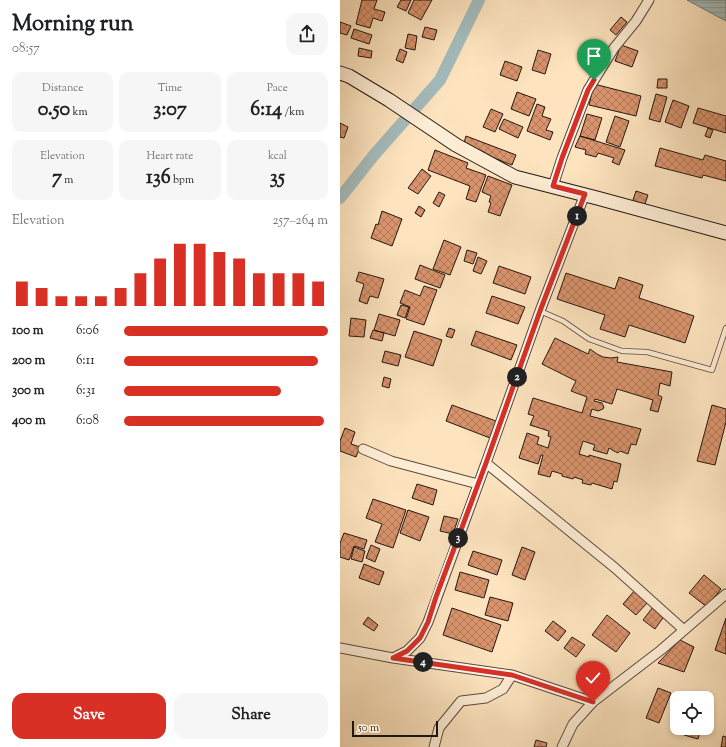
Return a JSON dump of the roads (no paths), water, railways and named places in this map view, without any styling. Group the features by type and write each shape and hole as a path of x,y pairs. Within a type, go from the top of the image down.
{"main road":[{"path":"340,73 349,76 456,144 515,177 585,194 726,233"}],"street":[{"path":"553,186 588,90 614,48 636,21 649,0"},
{"path":"393,658 407,651 420,638 428,622 540,311 585,194"},
{"path":"363,449 391,461 478,484"},
{"path":"486,463 615,568 684,630"},
{"path":"562,747 573,724 593,702 661,650 726,594"},
{"path":"340,648 393,658 512,675 593,702"},
{"path":"434,747 439,728 461,701 486,698 503,688 512,675"}],"lane":[{"path":"540,311 564,321 589,339 622,351 647,352 712,370 726,328"}],"water":[{"path":"687,0 726,0 726,21"}],"waterway":[{"path":"340,198 374,155 440,80 479,0"}]}
